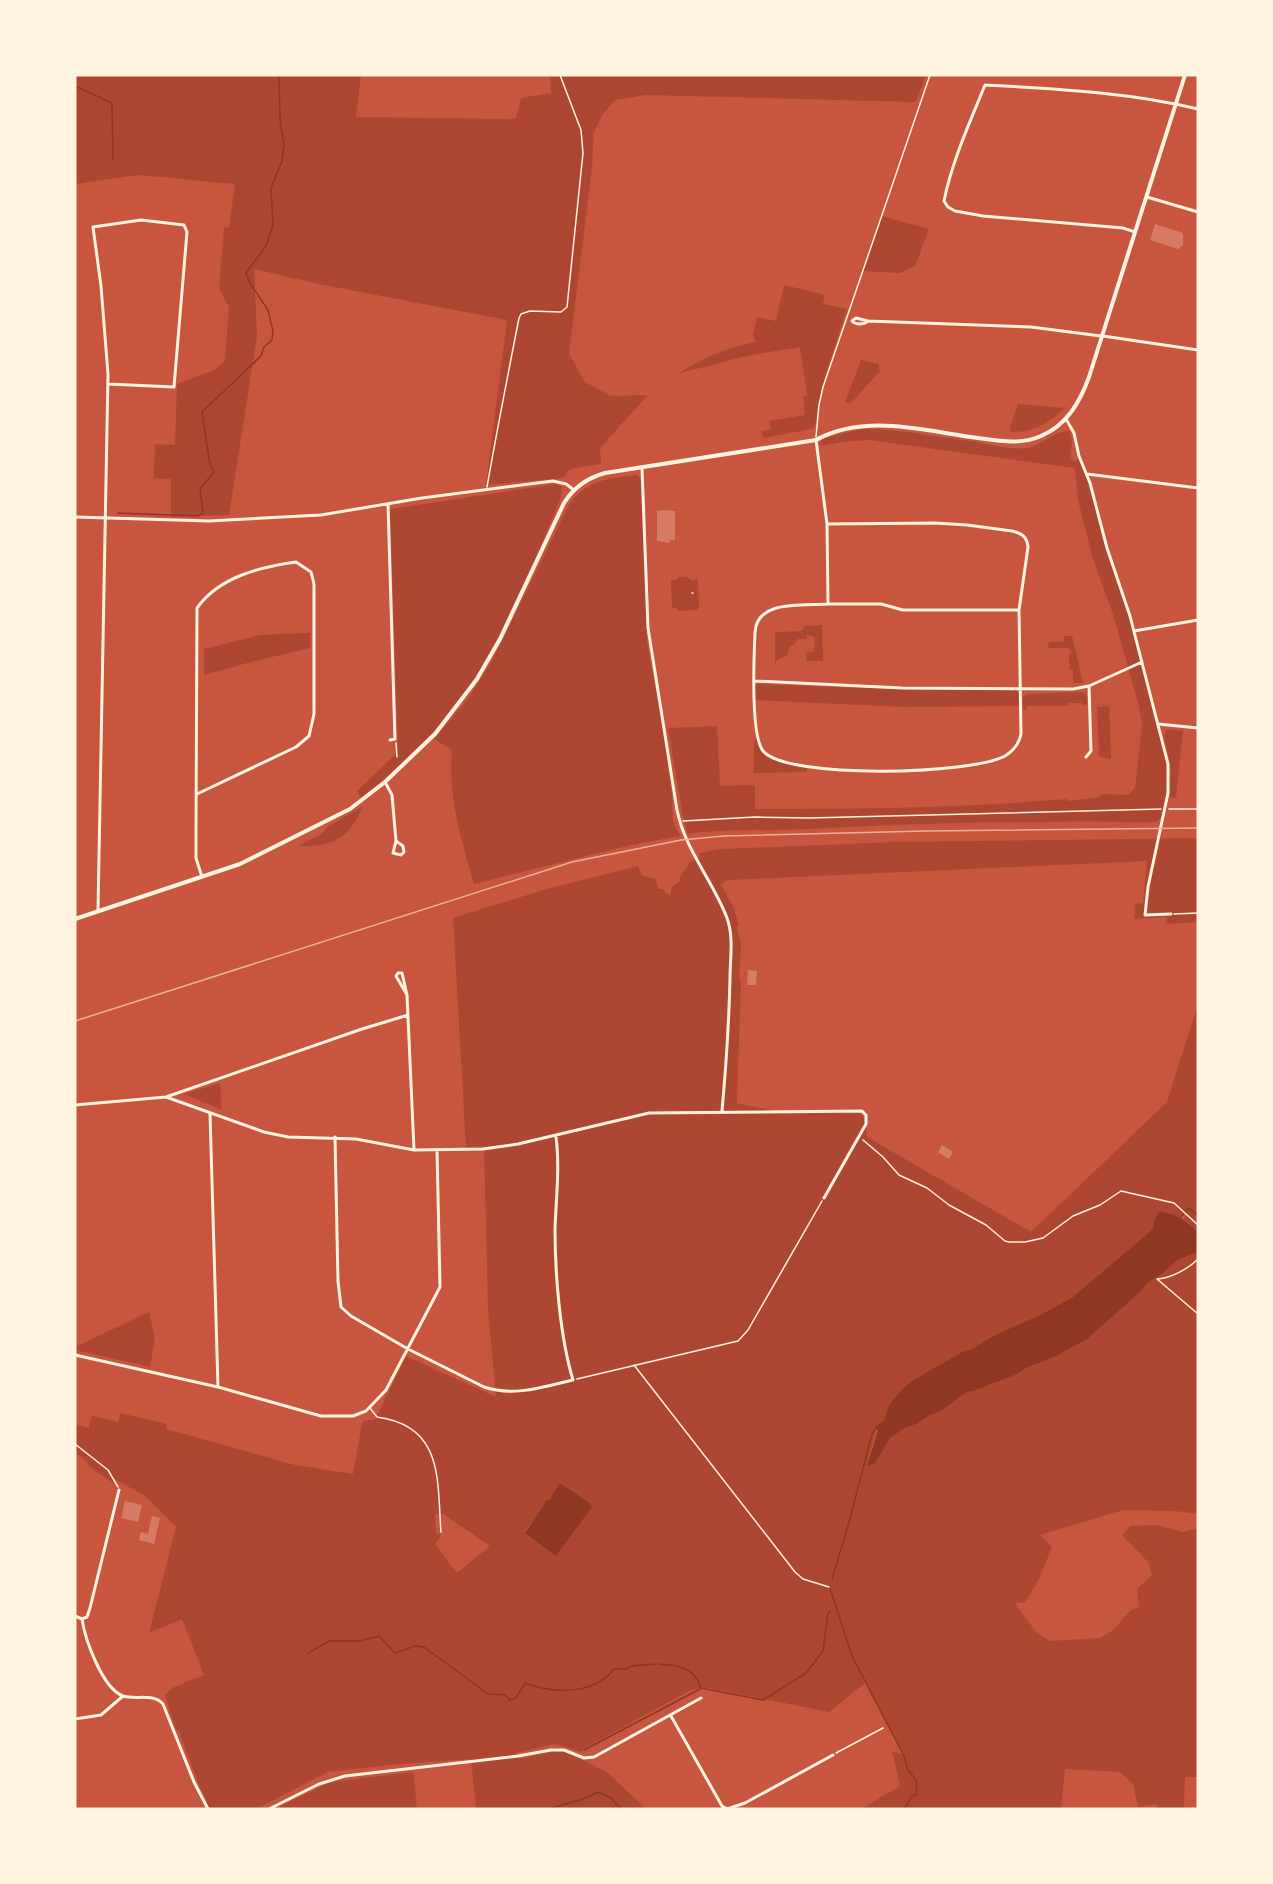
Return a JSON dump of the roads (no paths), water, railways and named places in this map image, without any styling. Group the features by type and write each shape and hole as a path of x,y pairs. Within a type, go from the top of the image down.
{"main road":[{"path":"75,919 240,864 350,809 385,782 435,734 477,679 500,639 564,503 583,482 594,477 642,467 816,440 831,432 861,425 874,424 1014,442 1041,436 1066,419 1081,398 1103,336 1185,75"}],"street":[{"path":"1135,232 1123,228 983,216 954,211 944,201 962,143 985,85 1079,92 1176,104 1198,110"},
{"path":"1147,197 1198,212"},
{"path":"98,910 108,384 101,286 93,227 141,220 184,225 187,232 174,387 108,384"},
{"path":"868,321 862,324 852,321 856,318 868,321 1041,328 1198,350"},
{"path":"1066,419 1074,433 1079,456 1087,474 1107,548 1134,631 1168,764 1166,809 1148,887 1145,915 1171,914"},
{"path":"816,440 827,524 828,604"},
{"path":"642,467 649,637 679,821 727,919 731,939 728,1031 722,1111"},
{"path":"1087,474 1198,488"},
{"path":"75,517 255,520 321,515 553,481 566,484 574,490"},
{"path":"388,504 395,740 390,740"},
{"path":"827,524 949,523 1020,533 1028,547 1019,610 1021,734 1014,749 1005,756 949,768 838,771 807,768 776,760 762,750 756,738 755,628 767,610 828,604 881,604 903,610 1019,610"},
{"path":"197,794 296,747 309,736 314,714 314,584 311,572 296,562 270,566 225,583 207,594 197,608 196,858 201,877"},
{"path":"1134,631 1198,620"},
{"path":"755,681 902,688 1073,689 1089,686 1142,662"},
{"path":"1086,756 1091,751 1089,686"},
{"path":"1158,724 1198,728"},
{"path":"385,782 392,795 396,841 393,853 398,856 404,852 403,846 396,841"},
{"path":"407,995 397,980 398,973 404,976 407,995 414,1150"},
{"path":"75,1105 166,1096 408,1015"},
{"path":"166,1096 264,1132 288,1137 334,1137 414,1150 483,1149 518,1144 649,1113 862,1111 866,1115 866,1124 824,1198"},
{"path":"210,1113 218,1386"},
{"path":"334,1137 339,1301 344,1311 408,1349 484,1387 498,1392 514,1392 573,1380 565,1344 556,1271 557,1157 555,1136"},
{"path":"75,1355 186,1381 218,1386 321,1416 353,1416 370,1408 386,1390 440,1287 437,1150"},
{"path":"75,1616 82,1619 87,1617 119,1490"},
{"path":"82,1619 84,1632 108,1683 123,1696 157,1698 163,1704 194,1782 208,1809"},
{"path":"75,1719 100,1715 123,1696"},
{"path":"269,1809 319,1784 345,1776 518,1756 550,1750 564,1750 584,1758 594,1757 701,1698"},
{"path":"671,1716 722,1806 727,1809 745,1803 833,1755"}],"lane":[{"path":"370,1408 377,1417 394,1420 408,1426 428,1445 435,1462 441,1532"}],"waterway":[{"path":"118,513 198,516 203,513 200,489 214,472 210,465 202,412 261,356 264,347 272,340 273,331 268,310 246,273 266,246 273,225 271,188 282,161 284,145 280,120 279,75"},
{"path":"75,86 112,103 113,160"},
{"path":"1178,1220 1189,1208 1198,1216"},
{"path":"832,1579 872,1434 876,1428"},
{"path":"830,1588 852,1656 904,1756 908,1770 916,1780 917,1794 911,1797 907,1805 901,1809"},
{"path":"658,1664 684,1668 694,1675 701,1688 763,1700 806,1673 823,1651 830,1611"},
{"path":"308,1653 329,1641 359,1641 379,1636 395,1653 415,1646 424,1647 488,1694 505,1695 510,1700 516,1698 525,1683 548,1689 573,1690 596,1684 614,1669 655,1664"},
{"path":"584,1750 700,1689"},
{"path":"548,1809 599,1792 611,1798 621,1809"}],"railway":[{"path":"75,1021 572,862 681,840 724,836 926,831 1198,828"}]}
